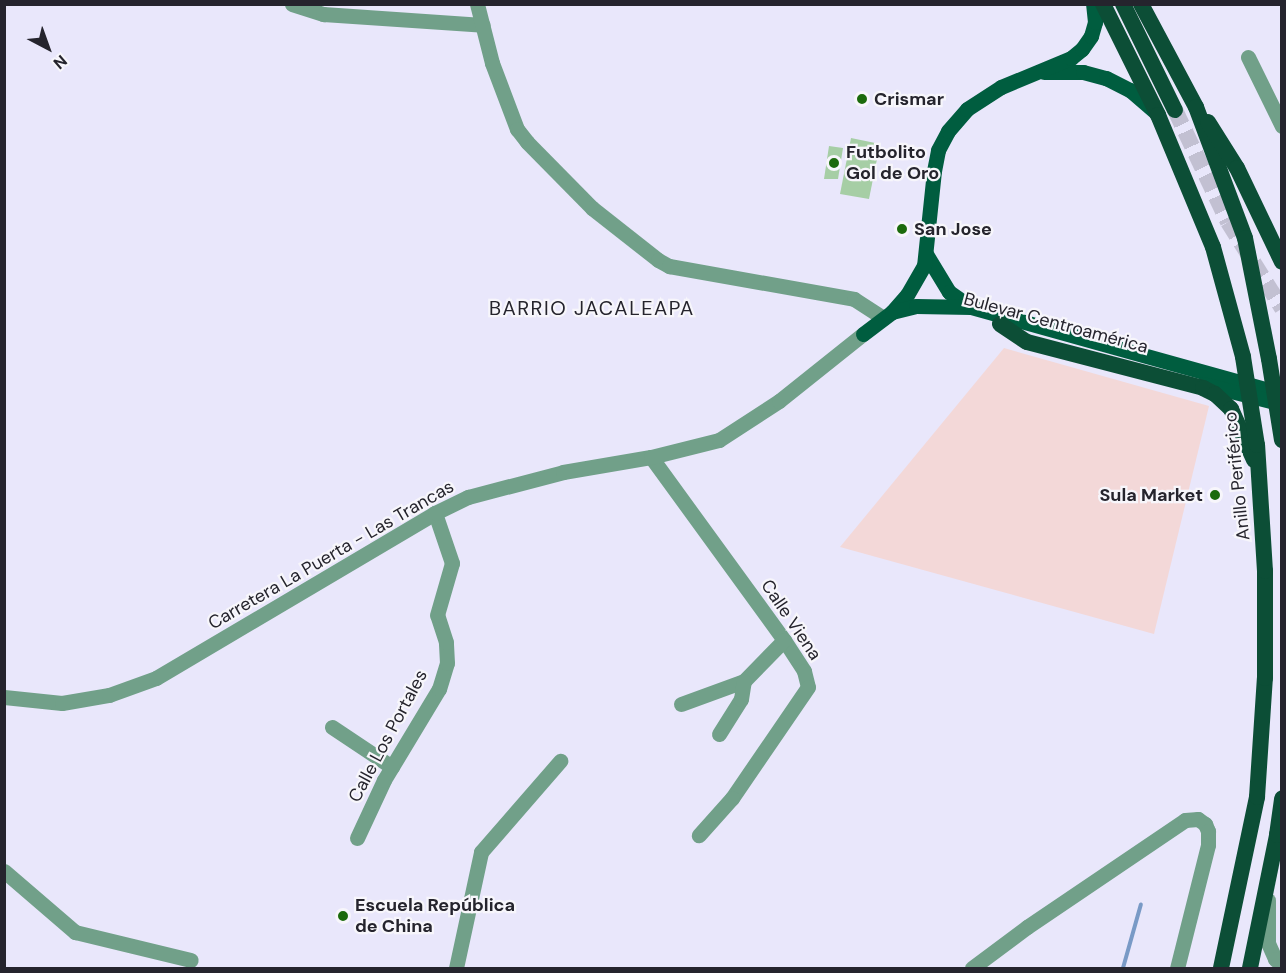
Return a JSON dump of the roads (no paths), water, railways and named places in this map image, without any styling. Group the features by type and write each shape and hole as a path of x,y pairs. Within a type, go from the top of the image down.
{"highway":[{"name":"Anillo Periférico","path":"1103,4 1158,114 1213,247 1242,357 1257,445 1265,572 1265,678 1257,798 1221,969"},
{"path":"1123,4 1175,110"},
{"path":"1141,4 1196,107 1245,238 1269,359 1281,440"},
{"path":"1196,107 1238,168 1281,262"},
{"path":"1000,324 1027,342 1215,394 1237,418 1260,473"},
{"path":"1250,969 1281,798"}],"main road":[{"path":"887,315 916,281 926,254 932,179 938,150 948,131 967,109 1008,83 1071,58 1082,49 1091,36 1095,21 1093,4"},
{"path":"1035,73 1083,72 1106,78 1130,90 1158,114"},
{"path":"926,254 949,291 971,307"},
{"name":"Bulevar Centroamérica","path":"863,334 887,315 916,306 971,307 1281,394"},
{"name":"Bulevar Centroamérica","path":"863,334 895,320 935,313 969,317 1281,404"}],"street":[{"path":"292,4 323,14 483,25"},
{"path":"477,4 500,85 517,129 592,208 658,260 669,266 854,299 887,315"},
{"path":"1248,57 1281,126"},
{"name":"Carretera La Puerta - Las Trancas","path":"4,697 62,703 109,695 156,678 435,513 468,497 516,483 651,458 719,441 779,400 863,334"},
{"name":"Calle Viena","path":"651,458 784,640 804,671 808,687 732,798 699,835"},
{"name":"Calle Los Portales","path":"357,838 392,767 439,689 447,663 446,642 437,615 452,562 435,513"},
{"path":"681,704 744,681 784,640"},
{"path":"719,734 741,699 744,681"},
{"path":"332,727 392,767"},
{"path":"456,969 481,852 560,761"},
{"path":"972,969 1027,927 1185,820 1198,819 1205,824 1208,831 1208,845 1178,969"},
{"path":"4,871 75,932 191,960"},
{"path":"1267,883 1268,943 1275,959 1281,965"}],"waterway":[{"path":"1123,968 1141,904"}],"tunnel":[{"path":"1175,110 1228,222 1282,308"}],"place":[{"name":"Crismar","path":"862,99"},
{"name":"Futbolito Gol de Oro","path":"834,163"},
{"name":"San Jose","path":"902,229"},
{"name":"Sula Market","path":"1215,495"},
{"name":"Escuela República de China","path":"343,916"}],"district":[{"name":"BARRIO JACALEAPA","path":"592,308"}]}
